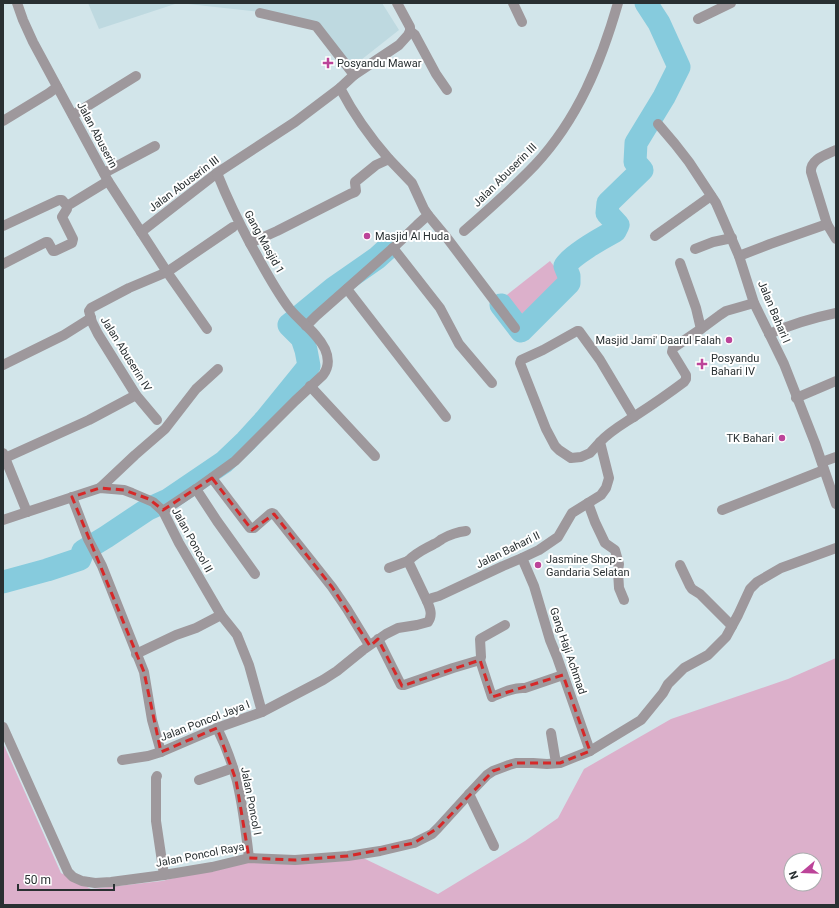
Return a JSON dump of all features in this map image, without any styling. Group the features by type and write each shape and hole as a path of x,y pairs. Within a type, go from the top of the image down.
{"street":[{"name":"Jalan Abuserin","path":"17,3 33,42 106,177 167,272 207,329"},
{"path":"397,3 410,27 410,31 415,35 436,74 447,90"},
{"path":"513,3 522,22"},
{"name":"Jalan Abuserin III","path":"464,231 510,190 536,164 570,120 595,71 618,3"},
{"path":"698,19 731,3"},
{"path":"260,13 316,26 354,75"},
{"name":"Jalan Abuserin III","path":"141,232 217,173 295,122 340,88 354,75 399,45 410,31"},
{"path":"73,115 136,76"},
{"path":"3,121 57,87"},
{"path":"340,88 352,111 364,129 389,159 412,183 426,213 447,238 515,328"},
{"name":"Jalan Bahari I","path":"658,124 675,144 716,203 739,256 754,303 784,364 796,398 813,437 836,504"},
{"path":"3,264 46,242 53,251 72,244 73,239 62,217 67,209 67,206 106,177 155,146"},
{"path":"836,150 814,162 811,166 811,172 827,224 836,239"},
{"path":"250,243 355,192 355,182 374,167 389,159"},
{"name":"Gang Masjid 1","path":"159,507 196,488 235,461 327,370 328,357 324,348 318,339 289,308 265,270 239,224 217,173"},
{"path":"655,236 711,196"},
{"path":"3,226 59,200 62,200 67,206"},
{"path":"302,322 347,289 417,225 426,213"},
{"path":"739,256 827,224"},
{"path":"167,272 233,228"},
{"path":"695,250 713,242 732,238"},
{"path":"393,248 440,308 459,344 492,384"},
{"path":"680,263 694,302 701,329"},
{"name":"Jalan Abuserin IV","path":"157,420 136,395 98,334 89,311 91,308 129,288 167,272"},
{"path":"347,289 446,417"},
{"path":"634,417 600,360 579,331 521,360 520,363 546,429 555,446 571,458 581,457 590,453 616,428 634,417 684,382 686,375 674,357 672,352 673,348 720,314 754,303"},
{"path":"769,334 801,321 836,313"},
{"path":"3,365 64,335 91,318"},
{"path":"100,488 165,428 196,389 218,369"},
{"path":"796,398 836,382"},
{"path":"310,386 375,456"},
{"path":"27,512 4,454 82,423 136,395"},
{"name":"Jalan Bahari II","path":"427,601 539,550 558,537 572,513 601,495 606,488 609,478 600,442"},
{"path":"722,510 823,466 836,457"},
{"path":"212,478 250,528 254,528 270,514 274,514 332,587 369,645"},
{"path":"3,520 100,488 132,492 159,507"},
{"path":"196,488 217,521 255,574"},
{"name":"Jalan Poncol Jaya I","path":"72,497 88,539 102,566 144,672 152,720 160,752 217,728 262,712"},
{"path":"588,503 605,543 615,550 619,564 619,588 624,600"},
{"name":"Jalan Poncol II","path":"159,507 221,615 237,635 249,665 262,712"},
{"path":"389,568 408,561 414,554 442,539 457,532 466,531"},
{"name":"Jalan Poncol Raya","path":"3,727 68,872 73,877 82,881 95,883 111,882 164,875 212,867 249,858 295,860 348,856 380,851 414,843 432,834 468,794 493,771 509,765 522,763 560,763 590,751 641,720 663,694 668,684 684,668 708,655 726,637 750,589 757,582 781,568 836,548"},
{"name":"Gang Haji Achmad","path":"522,558 534,586 550,640 590,751"},
{"path":"262,712 323,680 337,671 369,645 398,628 428,622 431,612 408,561"},
{"path":"680,565 692,589 700,594 732,626"},
{"path":"136,654 176,635 196,628 221,615"},
{"path":"505,625 480,639 480,660 492,697 513,689 520,687 525,688 563,675"},
{"path":"378,639 401,685 480,660"},
{"name":"Jalan Poncol I","path":"217,728 233,768 238,786 249,858"},
{"path":"551,733 556,763"},
{"path":"122,760 148,756 160,752"},
{"path":"199,780 233,768"},
{"path":"157,776 156,821 164,875"},
{"path":"468,794 494,846"}],"highlighted area":[{"path":"212,478 252,530 274,514 332,587 370,646 378,639 402,686 480,660 492,697 563,675 590,751 560,763 516,763 493,771 438,828 414,843 348,856 295,860 249,858 236,780 217,728 161,752 144,672 72,497 100,488 124,490 149,499 163,510"}],"shaded area":[{"path":"88,3 178,3 99,29"},
{"path":"179,3 382,3 399,30 347,71 315,27 269,13"},
{"path":"550,261 565,280 518,317 503,298"},
{"path":"836,658 836,905 3,905 3,743 61,873 91,889 162,881 238,862 359,856 438,894 525,841 558,818 584,769 671,719 788,679"}],"waterway":[{"path":"501,305 521,331 569,283 569,276 565,266 574,257 588,247 615,231 618,225 607,213 608,203 642,170 635,162 636,143 664,97 679,67 659,23 646,3"},
{"path":"3,582 80,559 83,551 148,509 168,500 224,462 266,419 309,366 302,338 289,325 334,288 377,258 388,248"}],"place":[{"name":"Posyandu Mawar","path":"328,63"},
{"name":"Masjid Al Huda","path":"367,236"},
{"name":"Masjid Jami' Daarul Falah","path":"729,340"},
{"name":"Posyandu Bahari IV","path":"702,364"},
{"name":"TK Bahari","path":"782,438"},
{"name":"Jasmine Shop - Gandaria Selatan","path":"538,565"}]}
